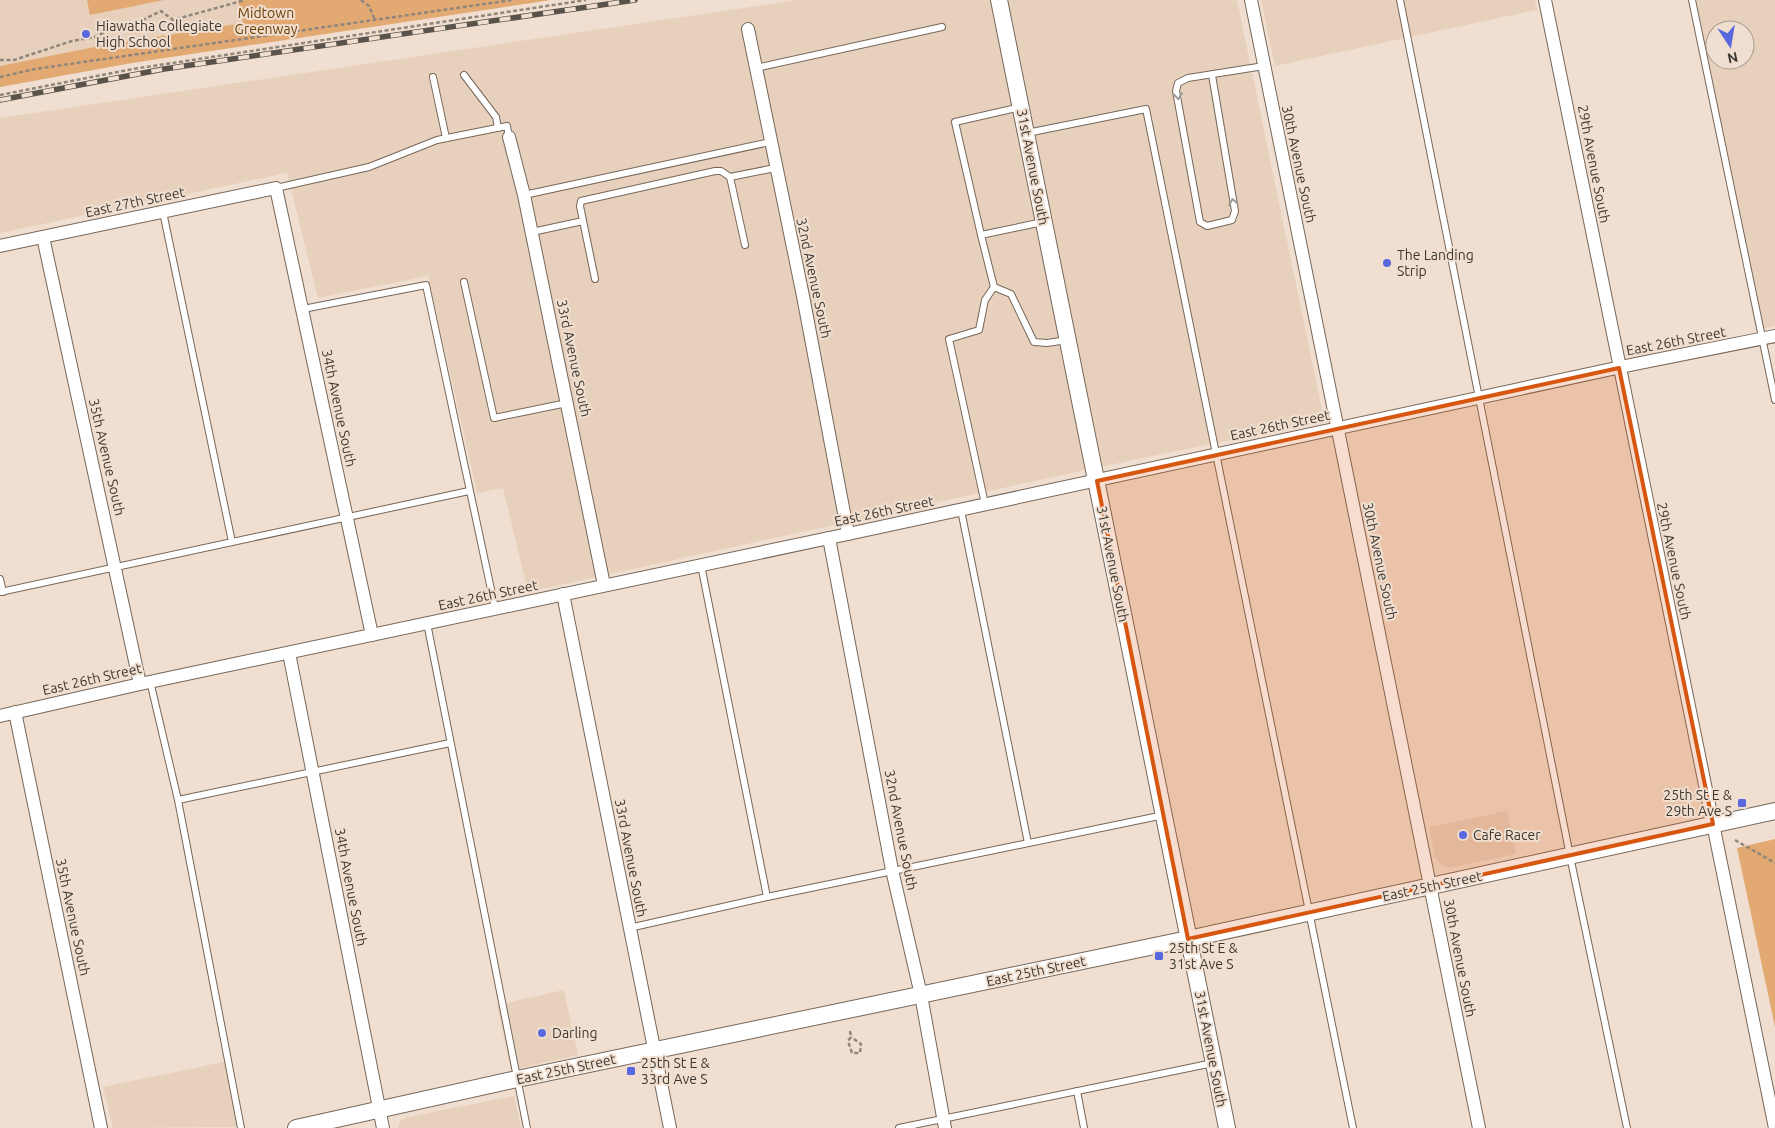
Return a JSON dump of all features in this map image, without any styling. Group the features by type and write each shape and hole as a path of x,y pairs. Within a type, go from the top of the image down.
{"street":[{"name":"31st Avenue South","path":"999,0 1227,1128"},
{"name":"30th Avenue South","path":"1251,0 1431,886 1478,1128"},
{"name":"29th Avenue South","path":"1545,0 1775,1128"},
{"name":"32nd Avenue South","path":"748,29 803,296 848,534"},
{"name":"33rd Avenue South","path":"509,137 532,232 604,585"},
{"name":"East 27th Street","path":"0,246 276,188"},
{"name":"34th Avenue South","path":"276,188 372,635"},
{"name":"35th Avenue South","path":"42,237 116,567 145,682"},
{"name":"East 26th Street","path":"0,716 145,682 289,653 1769,337"},
{"name":"32nd Avenue South","path":"829,538 892,870 921,995 944,1123"},
{"name":"33rd Avenue South","path":"563,594 670,1128"},
{"name":"34th Avenue South","path":"289,653 383,1128"},
{"name":"35th Avenue South","path":"16,712 101,1128"},
{"name":"East 25th Street","path":"296,1128 380,1108 1188,939 1775,811"}],"lane":[{"path":"1400,0 1626,1128"},
{"path":"1692,0 1769,337 1775,400"},
{"path":"756,68 942,27"},
{"path":"1212,75 1235,211 1232,220 1207,226 1200,222 1176,90 1178,83 1188,78 1264,66"},
{"path":"464,75 496,117 498,128"},
{"path":"433,78 446,138"},
{"path":"994,288 955,122 1021,107"},
{"path":"1026,133 1146,109 1354,1128"},
{"path":"276,188 368,166 446,138 507,126 509,137"},
{"path":"524,195 770,142"},
{"path":"730,177 776,168"},
{"path":"595,279 580,206 584,199 721,170 730,177 745,245"},
{"path":"163,212 232,542"},
{"path":"532,232 583,221"},
{"path":"981,235 1044,222"},
{"path":"464,282 494,418 568,403"},
{"path":"302,309 426,285 495,608"},
{"path":"994,288 1011,294 1034,342 1047,343 1068,339"},
{"path":"985,504 949,339 979,330 982,322 984,300 994,288"},
{"path":"0,578 1,592 469,491"},
{"path":"960,510 1028,843"},
{"path":"701,565 767,897"},
{"path":"427,623 526,1128"},
{"path":"145,682 178,800 241,1128"},
{"path":"178,800 450,743"},
{"path":"629,928 892,870 1164,816"},
{"path":"899,1128 944,1123 1077,1091 1214,1063"},
{"path":"1077,1091 1084,1128"}],"path":[{"path":"0,60 14,60 72,41 96,37 111,29 126,28 161,11 173,20 245,0"},
{"path":"361,0 369,6 375,20"},
{"path":"0,77 35,69 512,0"},
{"path":"0,95 133,69 586,0"},
{"path":"1735,840 1775,863"},
{"path":"850,1031 851,1037 848,1041 852,1053 860,1053 861,1044 851,1037"}],"highlighted area":[{"path":"1619,368 1713,824 1188,939 1097,481"}],"shaded area":[{"name":"Hiawatha Collegiate High School","path":"0,0 238,0 243,23 99,46 0,66"},
{"path":"797,0 1237,0 1322,410 1319,418 1313,423 1076,472 528,592 503,488 477,493 428,276 318,298 287,173 0,233 0,118"},
{"path":"1261,0 1535,0 1537,10 1275,66"},
{"path":"1694,0 1775,0 1775,326 1763,329 1709,70 1755,70 1755,20 1705,20 1705,52"},
{"path":"1507,811 1516,854 1448,868 1438,862 1435,857 1429,827"},
{"path":"564,990 578,1055 511,1070 497,1005"},
{"path":"228,1061 241,1127 113,1128 103,1087"},
{"path":"514,1096 521,1128 398,1128 400,1121 408,1117"}],"green space":[{"path":"87,0 164,0 90,15"},
{"name":"Midtown Greenway","path":"238,0 551,0 132,63 0,87 0,66 99,46 243,23"},
{"path":"1775,839 1775,1027 1737,848"}],"railway":[{"path":"0,100 164,69 635,0"}],"place":[{"name":"Hiawatha Collegiate High School","path":"86,34"},
{"name":"The Landing Strip","path":"1387,263"},
{"name":"25th St E & 29th Ave S","path":"1742,803"},
{"name":"Cafe Racer","path":"1463,835"},
{"name":"25th St E & 31st Ave S","path":"1159,956"},
{"name":"Darling","path":"542,1033"},
{"name":"25th St E & 33rd Ave S","path":"631,1071"}]}
